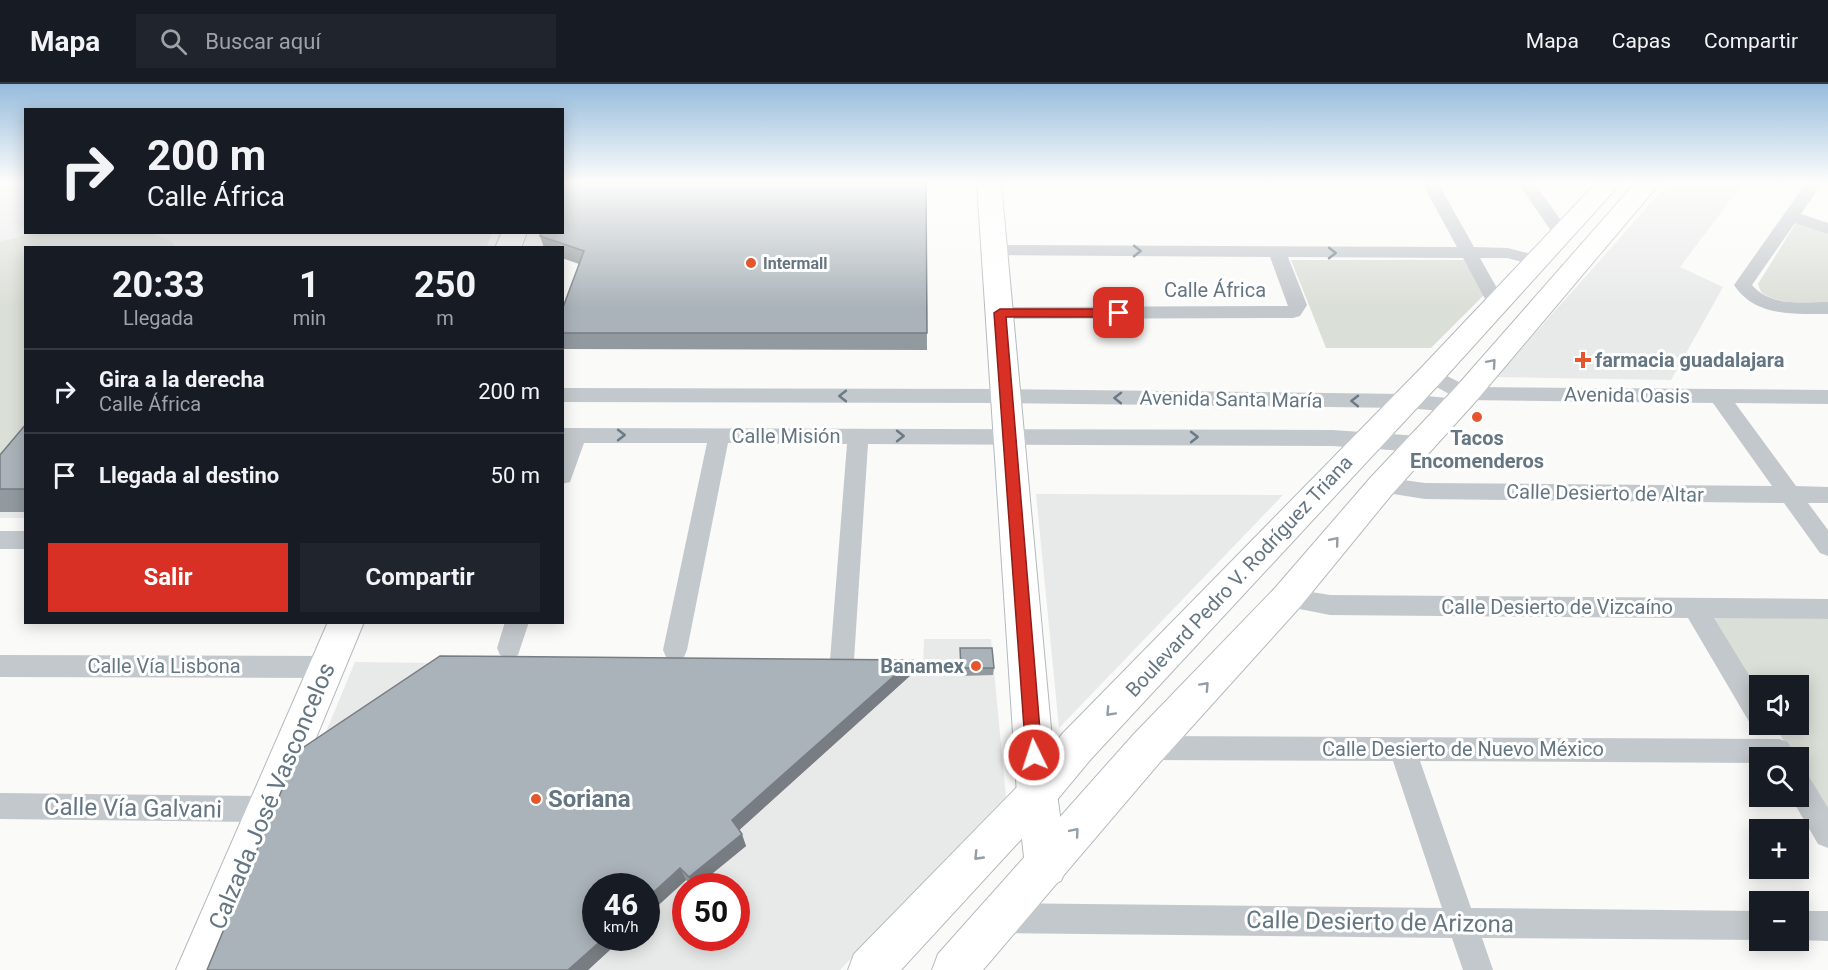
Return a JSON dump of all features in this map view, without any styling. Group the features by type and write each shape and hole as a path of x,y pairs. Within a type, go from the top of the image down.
{"main road":[{"path":"993,224 1037,794 1046,866"},
{"name":"Boulevard Pedro V. Rodríguez Triana","path":"870,970 1037,794 1077,746 1431,375 1562,234 1575,224"},
{"name":"Boulevard Pedro V. Rodríguez Triana","path":"954,970 1147,748 1287,598 1382,485 1461,399 1595,224"},
{"name":"Calzada José Vasconcelos","path":"198,970 345,624"}],"street":[{"path":"1452,224 1497,304"},
{"path":"1555,224 1562,234"},
{"path":"1786,224 1743,285 1748,292 1767,304 1782,308 1828,308"},
{"path":"995,250 1468,253 1508,254 1537,261"},
{"name":"Calle África","path":"1000,313 1293,312 1298,305 1276,252"},
{"name":"Avenida Oasis","path":"1431,375 1461,399 1828,397"},
{"name":"Calle Misión","path":"564,395 1006,396"},
{"name":"Avenida Santa María","path":"1006,396 1406,401 1461,399"},
{"path":"1719,396 1828,547"},
{"path":"564,464 569,435"},
{"name":"Calle Misión","path":"569,435 1009,437"},
{"path":"675,650 720,435"},
{"path":"842,660 858,436"},
{"name":"Avenida Santa María","path":"1009,437 1332,438 1420,444"},
{"name":"Calle Desierto de Altar","path":"1382,485 1425,490 1828,495"},
{"path":"0,540 24,540"},
{"name":"Calle Desierto de Vizcaíno","path":"1287,598 1330,605 1828,609"},
{"path":"1695,608 1749,699"},
{"path":"509,648 516,624"},
{"name":"Calle Vía Lisbona","path":"0,666 327,667"},
{"name":"Calle Desierto de Nuevo México","path":"1147,748 1749,754"},
{"path":"1402,749 1478,970"},
{"path":"1809,802 1828,834"},
{"name":"Calle Vía Galvani","path":"0,806 267,809"},
{"name":"Calle Desierto de Arizona","path":"1001,918 1749,926"},
{"path":"1809,926 1828,926"}],"shaded area":[{"path":"0,224 24,224 24,234 492,234 487,246 24,246 24,518 0,518"},
{"path":"1632,224 1712,224 1680,267 1723,287 1671,380 1496,377"},
{"path":"1795,224 1806,224 1828,233 1828,302 1802,303 1776,299 1761,292 1758,284"},
{"path":"30,234 154,234 171,241 175,246 24,246 24,451 0,462 0,242"},
{"path":"1291,260 1464,260 1484,295 1431,348 1326,348"},
{"path":"1036,494 1283,495 1059,728"},
{"path":"1709,616 1828,619 1828,814 1809,782 1809,747 1788,747 1780,735 1809,735 1809,675 1749,675 1749,683"},
{"name":"Soriana","path":"924,639 991,639 1006,797 840,970 227,970 355,662 923,668"}],"building":[{"name":"Intermall","path":"564,224 926,224 927,333 564,333 564,305 584,251 540,236 540,234 564,234"},
{"path":"24,426 24,489 0,489 0,455"},
{"path":"960,648 992,648 994,668 961,668"},
{"name":"Soriana","path":"440,656 912,660 732,820 742,834 694,873 685,873 680,868 660,886 660,873 582,873 582,951 589,951 568,970 207,970 298,751"}],"place":[{"name":"Intermall","path":"751,263"},
{"name":"farmacia guadalajara","path":"1583,360"},
{"name":"Tacos Encomenderos","path":"1477,417"},
{"name":"Banamex","path":"976,666"},
{"name":"Soriana","path":"536,799"}],"route":[{"path":"1034,755 1000,313 1119,313"}]}
